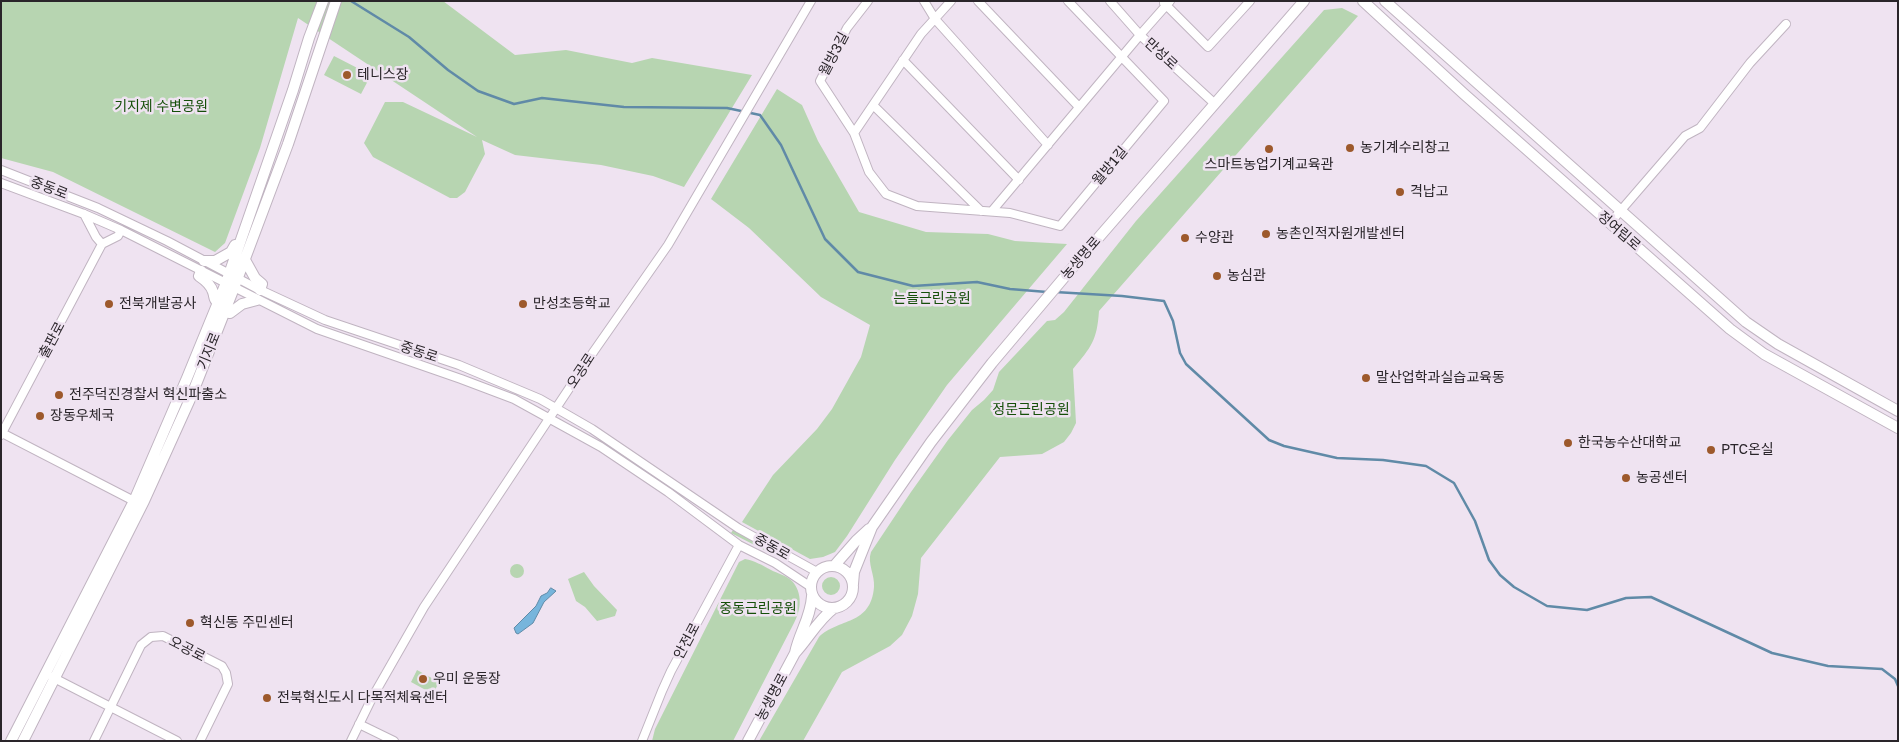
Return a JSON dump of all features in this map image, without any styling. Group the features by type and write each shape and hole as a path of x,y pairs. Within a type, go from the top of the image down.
{"street":[{"name":"기지로","path":"23,741 144,501 191,397 225,312 239,246 293,90 308,38 323,1"},
{"name":"기지로","path":"12,741 46,669 134,500 218,303 245,260 293,129 336,1"},
{"name":"오공로","path":"351,741 372,698 424,607 556,408 668,245 760,92 811,1"},
{"name":"월방3길","path":"868,1 847,28 820,81 854,133 869,172 886,194"},
{"path":"924,1 935,19 1048,145"},
{"path":"854,133 921,34 951,1"},
{"path":"978,1 1079,107"},
{"name":"월방1길","path":"886,194 918,206 1010,213 1060,226 1164,102 1068,1"},
{"name":"만성로","path":"1110,1 1140,35 1215,104"},
{"path":"992,212 1166,2 1208,47 1250,1"},
{"name":"농생명로","path":"872,527 931,442 1026,321 1304,1"},
{"name":"정여립로","path":"1363,1 1464,94 1730,329 1764,354 1898,428"},
{"name":"정여립로","path":"1385,1 1620,212 1696,276 1746,322 1778,344 1898,411"},
{"path":"1610,223 1685,136 1700,128 1750,63 1786,24"},
{"path":"903,60 1019,180"},
{"path":"874,106 981,211"},
{"name":"중동로","path":"1,170 98,208 167,241 203,266"},
{"name":"중동로","path":"1,183 84,214 203,266 317,329 514,399 601,446 739,545 775,563 811,592"},
{"path":"84,214 96,237 102,244"},
{"name":"출판로","path":"2,434 102,244 118,236 121,230"},
{"path":"218,303 214,300 212,289 199,276 203,266 231,252 235,245 239,246"},
{"path":"225,312 230,313 258,295 262,284 255,278 245,260"},
{"path":"1685,289 1696,276"},
{"name":"중동로","path":"258,295 479,373 556,408 630,454 738,528 817,572"},
{"path":"2,434 134,500"},
{"path":"834,566 856,541 872,527"},
{"path":"794,653 805,643 812,630 824,616 851,598 854,572 872,527"},
{"name":"안전로","path":"642,741 674,665 739,545"},
{"path":"794,653 808,616 813,576 822,568 834,566 847,572 853,584"},
{"path":"811,592 817,602 826,608 834,608"},
{"name":"오공로","path":"94,741 141,645 151,636 162,636 222,666 226,673 228,684 200,741"},
{"name":"농생명로","path":"748,741 794,653"},
{"path":"46,669 54,679 177,741"},
{"path":"359,724 394,741"}],"green space":[{"name":"기지제 수변공원","path":"1,1 443,1 515,55 566,50 632,63 652,58 752,75 684,187 653,176 601,165 515,155 482,140 485,154 465,192 457,198 450,198 373,157 364,143 385,102 403,102 477,137 298,18 260,148 225,243 215,252 53,172 1,158"},
{"name":"정문근린공원","path":"1342,8 1358,16 1099,311 1095,337 1073,369 1076,423 1064,442 1042,454 1000,457 921,558 918,594 912,616 902,635 890,646 842,672 803,741 759,741 819,637 827,631 852,620 867,609 872,600 874,587 870,560 871,552 948,440 972,410 993,390 999,372 1047,321 1055,320 1064,312 1136,221 1324,10"},
{"name":"테니스장","path":"334,56 371,75 361,94 324,75"},
{"name":"는들근린공원","path":"777,89 802,105 818,141 859,212 926,232 988,234 1015,241 1067,244 947,385 835,552 823,557 810,559 742,522 773,475 817,429 832,409 861,357 870,325 821,297 749,228 711,199"},
{"path":"733,530 778,554 776,556 731,533"},
{"name":"중동근린공원","path":"745,559 785,576 796,586 800,602 794,623 733,741 652,741 655,729 739,562"},
{"path":"514,564 520,564 524,571 520,578 514,578 510,574 510,568"},
{"path":"584,572 594,586 617,610 615,616 597,621 585,607 576,601 568,579"},
{"path":"827,577 835,577 840,582 838,593 827,595 822,590 822,582"},
{"name":"우미 운동장","path":"417,670 439,682 433,694 411,682"}],"water":[{"path":"551,588 556,591 544,602 533,623 518,634 516,633 514,628 536,606 541,596"}],"waterway":[{"path":"351,1 409,37 448,70 478,91 514,104 542,98 624,107 727,108 760,115 781,145 825,239 858,272 913,286 977,282 1010,289 1047,292"},
{"path":"1055,292 1122,296 1164,301 1173,321 1180,353 1186,364 1269,440 1284,446 1337,458 1383,460 1426,466 1454,483 1475,521 1489,560 1500,575 1514,587 1547,606 1587,610 1626,598 1651,597 1772,653 1828,666 1882,669 1895,679 1898,686"}],"place":[{"name":"테니스장","path":"347,75"},
{"name":"농기계수리창고","path":"1350,148"},
{"name":"스마트농업기계교육관","path":"1269,149"},
{"name":"격납고","path":"1400,192"},
{"name":"농촌인적자원개발센터","path":"1266,234"},
{"name":"수양관","path":"1185,238"},
{"name":"농심관","path":"1217,276"},
{"name":"전북개발공사","path":"109,304"},
{"name":"만성초등학교","path":"523,304"},
{"name":"말산업학과실습교육동","path":"1366,378"},
{"name":"전주덕진경찰서 혁신파출소","path":"59,395"},
{"name":"장동우체국","path":"40,416"},
{"name":"한국농수산대학교","path":"1568,443"},
{"name":"PTC온실","path":"1711,450"},
{"name":"농공센터","path":"1626,478"},
{"name":"혁신동 주민센터","path":"190,623"},
{"name":"우미 운동장","path":"423,679"},
{"name":"전북혁신도시 다목적체육센터","path":"267,698"}]}
